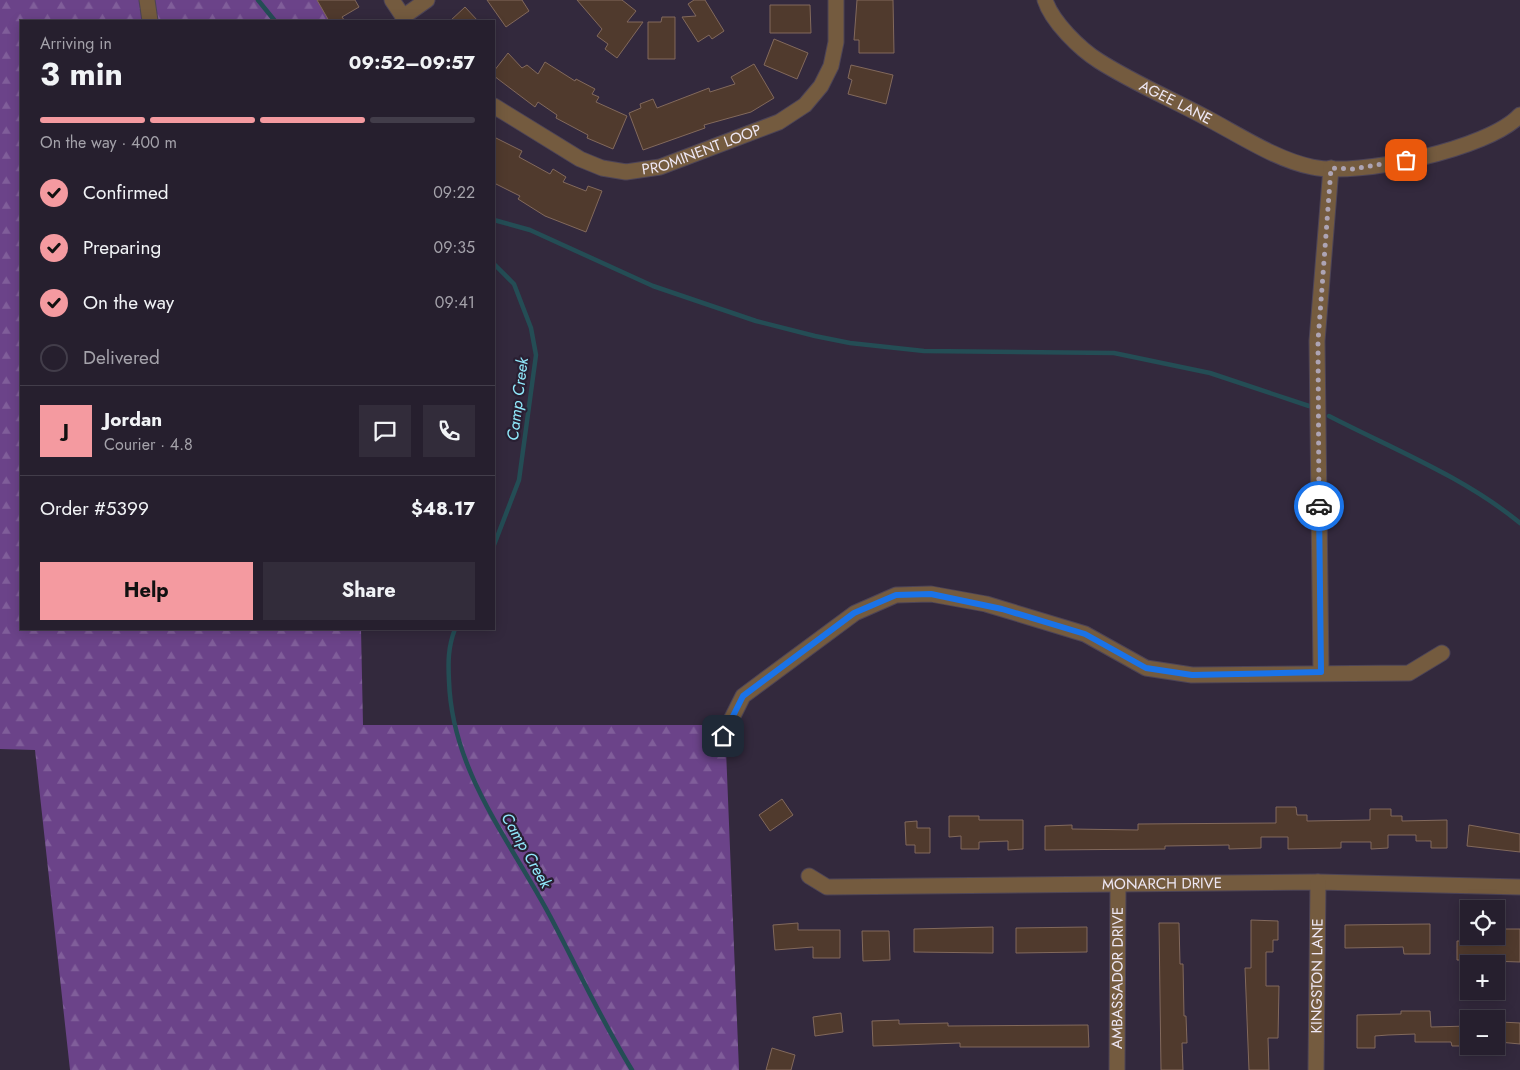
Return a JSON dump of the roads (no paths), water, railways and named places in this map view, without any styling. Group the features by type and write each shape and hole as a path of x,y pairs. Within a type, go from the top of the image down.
{"street":[{"path":"147,0 150,20"},
{"path":"392,0 404,19 427,0"},
{"name":"PROMINENT LOOP","path":"495,107 580,159 602,168 626,172 660,167 779,122 805,105 821,86 831,66 836,42 836,0"},
{"name":"AGEE LANE","path":"1045,0 1069,37 1098,61 1272,152 1312,168 1352,169 1406,160 1471,144 1517,122"},
{"path":"1321,672 1318,341 1331,168"},
{"path":"723,736 743,696 854,613 896,595 931,594 995,607 1085,634 1146,668 1192,675 1321,672 1409,673 1442,653"},
{"name":"MONARCH DRIVE","path":"809,876 827,887 1118,886 1318,882 1520,887"},
{"name":"KINGSTON LANE","path":"1316,1070 1318,882"},
{"name":"AMBASSADOR DRIVE","path":"1117,1070 1118,886"}],"waterway":[{"name":"Camp Creek","path":"258,0 274,20"},
{"path":"495,220 530,230 653,286 756,321 815,336 850,343 924,351 1114,353 1210,373 1309,406"},
{"name":"Camp Creek","path":"495,265 514,284 531,328 536,355 519,480 495,542"},
{"path":"1329,416 1452,478 1476,492 1520,523"},
{"name":"Camp Creek","path":"455,630 450,648 449,681 453,714 460,745 471,775 501,832 550,916 632,1070"}]}
